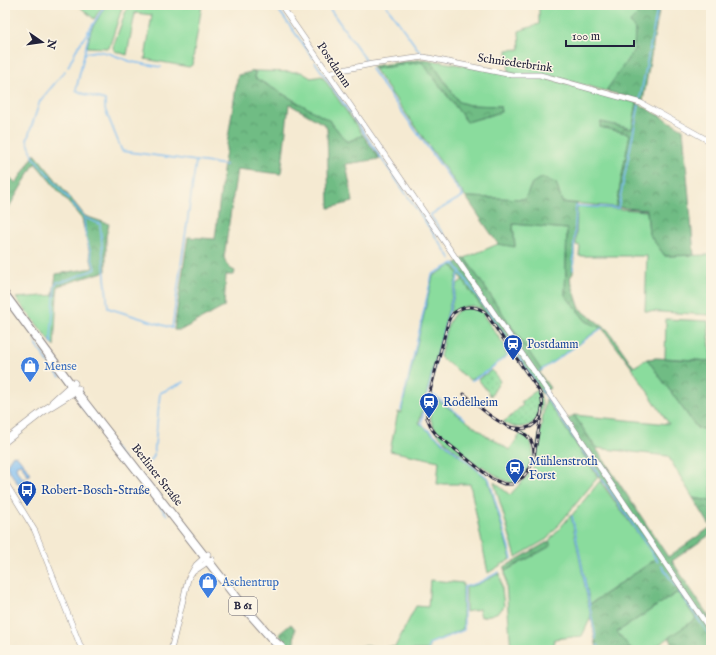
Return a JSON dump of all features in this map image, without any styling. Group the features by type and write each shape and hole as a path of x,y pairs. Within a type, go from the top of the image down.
{"main road":[{"name":"Berliner Straße","path":"5,295 208,558 277,640 282,649"},
{"path":"5,441 75,387"}],"street":[{"name":"Postdamm","path":"281,5 565,416 711,631"},
{"name":"Schniederbrink","path":"328,74 372,64 424,58 512,75 540,75 641,103 711,142"},
{"path":"5,482 35,531 82,650"},
{"path":"171,650 190,574 208,558"}],"green space":[{"path":"78,5 103,5 94,19"},
{"path":"106,5 123,5 109,48 87,47 91,30"},
{"path":"128,5 202,5 192,65 189,67 145,59 152,15 135,13 127,55 115,51 113,47"},
{"path":"539,5 647,5 630,22 635,30 634,50 606,91 555,77 509,73 507,50 520,49 519,31 539,24"},
{"path":"647,5 660,5 643,101 606,91 634,50 635,30 630,22"},
{"path":"424,59 430,60 459,102 469,105 500,106 501,112 467,122 422,62 374,69 372,66"},
{"path":"430,60 553,80 637,103 632,129 601,122 600,127 630,134 616,207 562,202 556,183 532,183 525,199 466,197 374,69 422,62 467,122 501,112 500,106 469,105 459,102"},
{"path":"255,71 301,72 311,78 322,76 363,135 347,142 330,121 255,78"},
{"path":"255,71 255,78 330,121 347,142 363,135 380,159 346,164 353,202 329,208 327,129 325,125 289,104 281,174 237,169 224,257 228,266 235,271 234,275 226,275 224,307 181,330 174,330 188,237 215,239 224,163 238,75"},
{"path":"637,103 683,129 694,255 665,256 649,234 647,210 616,207 630,134 600,127 601,122 632,129"},
{"path":"35,154 85,216 109,224 106,236 106,271 58,286 57,295 53,295 56,274 93,268 82,219 35,163 5,214 5,182 7,178 5,173 16,183"},
{"path":"542,178 556,183 562,202 577,204 573,273 570,278 580,309 608,330 634,367 632,368 603,329 586,321 565,295 567,229 513,224 515,247 498,244 466,197 525,199 532,183"},
{"path":"577,206 647,211 649,234 665,256 711,255 711,315 645,311 647,256 579,256 580,246 576,245"},
{"path":"513,224 567,229 565,295 586,321 601,328 541,370 465,258 498,244 515,246"},
{"path":"465,258 542,371 539,373 550,388 542,394 488,315 480,308 481,306 452,265"},
{"path":"452,265 458,273 419,423 488,479 511,559 488,573 470,484 437,484 439,461 390,451 398,412 401,413 433,276"},
{"path":"463,280 482,306 480,308 465,306 452,313 450,311 457,284"},
{"path":"57,295 54,346 16,298"},
{"path":"465,308 477,309 485,313 483,315 508,350 505,352 507,355 489,370 470,380 440,357 450,321 454,315"},
{"path":"666,319 708,321 711,361 665,358"},
{"path":"656,358 711,361 711,430 697,428 647,359"},
{"path":"647,359 697,428 711,430 711,501 693,498 668,456 596,448 574,415 669,424 632,368"},
{"path":"492,370 500,381 491,396 478,379"},
{"path":"537,390 541,399 542,407 540,415 535,421 529,425 521,427 512,426 503,422 523,405 521,402"},
{"path":"431,395 491,439 492,438 509,450 522,432 531,442 533,448 530,466 523,476 512,483 506,481 482,466 480,468 445,441 434,427 431,420"},
{"path":"546,399 598,477 547,539 516,557 494,482 510,495 533,469"},
{"path":"574,415 668,557 711,527 711,534 672,561 711,620 711,650 676,650 669,637 696,619 678,592 617,632 631,649 597,650 589,605 656,559 562,423"},
{"path":"600,481 656,559 590,604 572,515"},
{"path":"693,498 711,501 711,527"},
{"path":"571,515 591,617 582,636 554,639 554,650 511,650 505,571 550,546 549,541"},
{"path":"549,541 551,546 505,571 504,567"},
{"path":"500,573 504,606 502,609 494,614 481,617 479,609 466,612 466,587 478,584"},
{"path":"430,580 463,583 463,629 429,644 429,650 359,650 361,646 395,647 416,606 428,607"},
{"path":"678,592 697,619 651,650 629,650 631,649 617,632"},
{"path":"291,624 295,629 294,643 297,650 291,650 279,634"}],"water":[{"path":"13,455 17,456 31,474 28,476 21,464 17,465 16,467 18,473 27,480 22,485 18,484 7,467 7,464"}],"waterway":[{"path":"105,5 90,29 76,90 105,100 105,109 122,151 226,165"},
{"path":"275,5 313,58"},
{"path":"327,5 366,60"},
{"path":"386,5 422,55"},
{"path":"640,99 658,5"},
{"path":"68,67 76,50 89,30"},
{"path":"84,53 97,51 108,53 132,62 161,67"},
{"path":"315,62 451,259"},
{"path":"371,69 463,196 430,215 450,244"},
{"path":"65,71 40,101 27,140 34,158 85,218 100,224 108,308 172,328 196,161"},
{"path":"573,270 576,206 618,208 639,105"},
{"path":"52,344 51,339 55,286 57,282 62,282 96,269 85,231 84,217"},
{"path":"401,410 433,274 454,263 512,346"},
{"path":"427,395 459,273"},
{"path":"540,371 602,328"},
{"path":"34,341 60,377"},
{"path":"514,350 536,383"},
{"path":"471,381 489,370 509,354"},
{"path":"150,462 154,456 160,393 184,382"},
{"path":"541,389 599,475"},
{"path":"432,394 465,419"},
{"path":"426,400 421,424 489,479 512,559"},
{"path":"79,403 167,515"},
{"path":"602,479 658,562"},
{"path":"572,516 596,639"},
{"path":"661,565 676,587"},
{"path":"428,650 429,644 464,630 464,587 478,583 499,572"},
{"path":"679,591 711,638"},
{"path":"598,645 599,650"}],"railway":[{"path":"534,457 533,445 528,437 510,427 526,428 536,423 542,408 539,391 485,312 480,309 469,307 459,309 454,312 448,322 427,403 427,418 436,434 492,479 504,484 512,484 523,477 530,468 534,457 542,409"},
{"path":"464,394 492,417 510,427"}],"place":[{"name":"Postdamm","path":"513,361"},
{"name":"Mense","path":"30,383"},
{"name":"Rödelheim","path":"429,419"},
{"name":"Mühlenstroth Forst","path":"515,485"},
{"name":"Robert-Bosch-Straße","path":"27,507"},
{"name":"Aschentrup","path":"208,599"}]}
